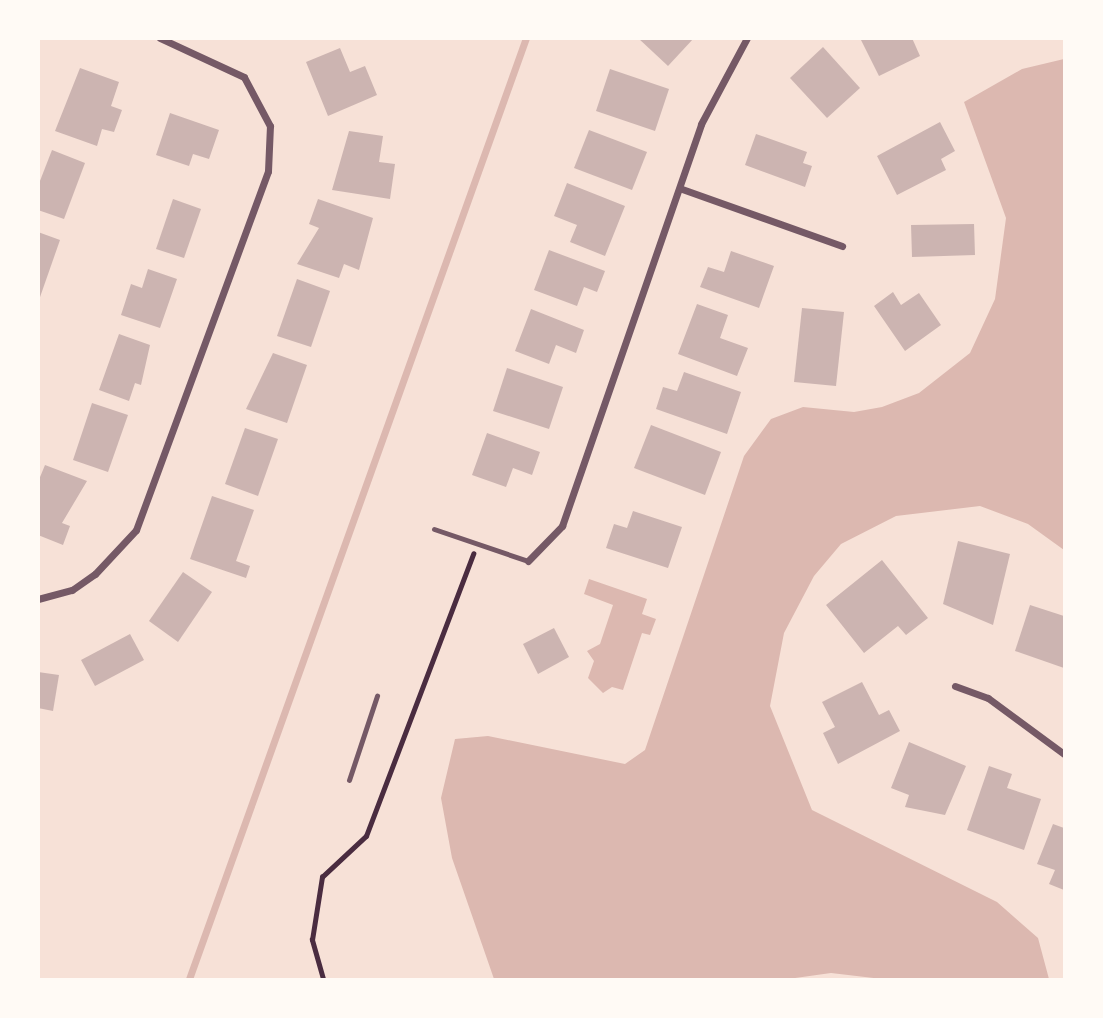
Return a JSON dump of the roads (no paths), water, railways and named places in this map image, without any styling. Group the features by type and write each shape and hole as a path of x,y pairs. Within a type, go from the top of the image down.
{"street":[{"path":"38,599 57,595 116,557 147,509 268,171 270,126 253,88 225,64 160,38"},
{"path":"528,561 562,526 682,189 701,124 747,38"},
{"path":"682,189 842,246"},
{"path":"955,686 988,698 1065,754"}],"lane":[{"path":"434,529 528,561"},
{"path":"349,780 377,696"}],"waterway":[{"path":"189,979 526,38"}]}
